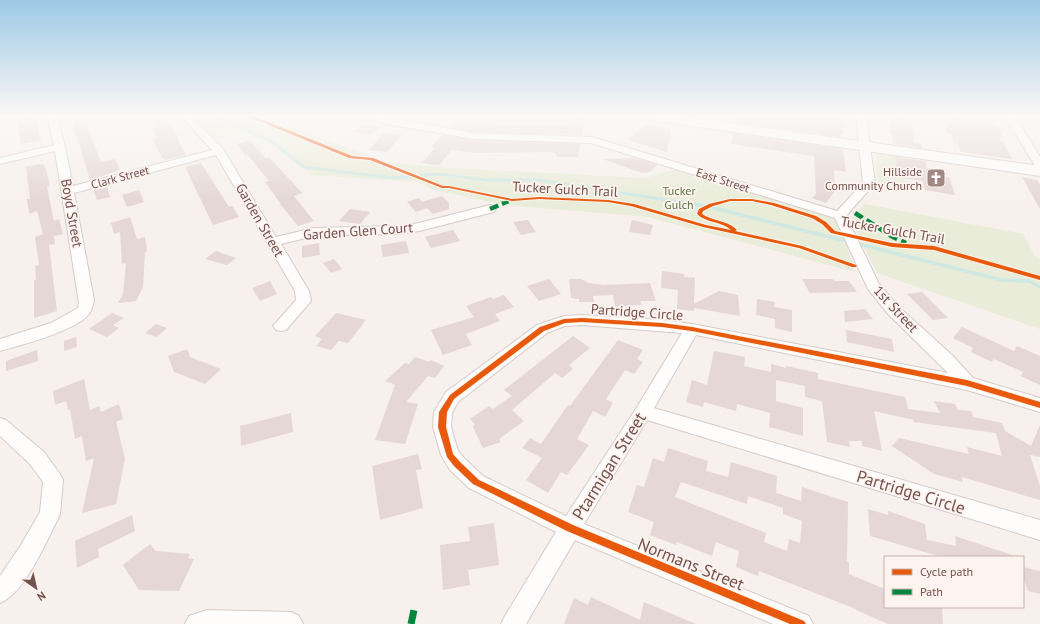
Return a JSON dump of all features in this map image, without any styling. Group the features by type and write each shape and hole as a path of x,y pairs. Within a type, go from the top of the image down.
{"street":[{"name":"Garden Street","path":"214,145 219,150 302,291 304,301 281,326"},
{"name":"East Street","path":"609,145 840,216"},
{"path":"854,145 1040,171"},
{"path":"1027,145 1040,166"},
{"path":"0,161 60,147"},
{"name":"Boyd Street","path":"0,346 67,322 84,310 87,300 60,147"},
{"path":"840,216 869,183 864,151 865,147"},
{"name":"Clark Street","path":"68,191 219,150"},
{"name":"Garden Glen Court","path":"272,242 314,232 399,230 420,227 490,209"},
{"name":"1st Street","path":"840,216 859,256 862,266 873,286 894,311 946,359 967,383"},
{"name":"Partridge Circle","path":"570,528 476,482 457,464 450,454 442,427 443,412 452,397 542,329 552,324 564,321 582,320 662,324 967,383 1040,405"},
{"name":"Ptarmigan Street","path":"513,624 692,329"},
{"name":"Partridge Circle","path":"643,412 1040,530"},
{"path":"0,425 37,458 53,480 50,514 29,553 7,585 0,592"},
{"name":"Normans Street","path":"570,528 801,624"},
{"path":"196,624 207,622 290,624"}],"green space":[{"name":"Tucker Gulch","path":"272,145 339,145 387,162 436,167 646,178 677,168 834,219 846,244 855,272 648,217 504,205 432,189 417,182 311,175"},
{"path":"878,153 903,157 904,162 895,161 898,178 909,181 914,184 917,189 915,190 878,182 875,161 877,161 876,154"},
{"path":"865,204 1023,234 1035,256 1040,260 1040,329 877,273 850,220"}],"building":[{"path":"79,145 95,145 101,162 115,159 120,170 90,180"},
{"path":"156,145 181,145 186,155 165,160 162,158"},
{"path":"238,145 254,145 265,158 269,157 302,193 294,196 314,221 298,226 280,204 265,182 269,181 248,155 246,156"},
{"path":"373,145 393,145 387,152 369,150"},
{"path":"433,145 580,145 578,157 557,157 553,152 477,153 452,150 439,165 422,163 435,148 431,147"},
{"path":"644,145 668,145 667,152"},
{"path":"739,145 816,145 843,149 846,172 834,170 835,191 826,203 812,198 816,194 814,156"},
{"path":"901,145 921,145 922,148"},
{"path":"958,145 1005,145 1012,159 961,152"},
{"name":"Hillside Community Church","path":"895,157 926,161 927,168 940,170 941,176 949,177 955,195 925,190 923,181 899,178"},
{"path":"634,158 658,165 650,172 642,173 605,160 605,159"},
{"path":"201,163 229,207 232,206 239,217 213,225 185,167"},
{"path":"44,164 50,186 47,187 54,221 59,219 63,234 54,236 55,244 49,245 57,311 34,318 34,280 36,280 35,266 39,265 35,237 43,234 37,211 29,214 27,199 30,199 26,167"},
{"path":"1022,177 1037,180 1040,184 1040,209"},
{"path":"107,186 110,197 97,200 93,189"},
{"path":"139,190 144,202 127,207 122,195"},
{"path":"442,196 449,203 449,209 433,214 427,208 416,212 407,202 419,198 422,202"},
{"path":"350,209 370,212 360,224 339,221"},
{"path":"130,217 137,239 145,237 147,251 145,252 143,287 136,301 118,303 123,294 126,263 122,264 120,232 114,234 111,223"},
{"path":"528,220 536,232 521,235 513,222"},
{"path":"632,220 653,225 650,235 629,232"},
{"path":"453,230 460,241 431,248 425,237"},
{"path":"406,241 409,253 383,257 381,245"},
{"path":"319,243 320,255 302,258 302,246"},
{"path":"216,251 236,258 227,265 205,259"},
{"path":"334,259 342,269 331,273 323,263"},
{"path":"662,271 684,274 684,277 695,278 694,304 719,291 738,295 740,316 694,308 694,311 677,309 678,290 661,288"},
{"path":"549,279 561,294 539,301 527,286"},
{"path":"569,279 581,279 588,283 604,285 650,283 656,301 640,301 642,305 615,306 613,295 593,296 594,302 579,302 579,299 571,298"},
{"path":"802,279 833,279 834,281 849,281 857,292 810,293"},
{"path":"270,281 277,294 260,301 252,288"},
{"path":"922,292 948,318 933,320 907,294"},
{"path":"504,295 514,307 495,314 500,321 466,334 472,345 443,355 431,330 474,317 466,306 491,297 493,299"},
{"path":"757,299 775,302 774,307 792,310 792,332 775,328 775,319 756,315"},
{"path":"865,309 873,319 845,322 844,311"},
{"path":"112,313 124,318 113,325 119,328 107,337 89,329"},
{"path":"336,313 366,320 348,343 339,341 331,350 316,346 322,339 315,336"},
{"path":"156,324 167,328 157,337 145,333"},
{"path":"962,327 1014,351 1017,346 1040,356 1040,385 1021,376 1023,372 994,359 992,362 971,352 973,348 953,338"},
{"path":"846,330 892,339 894,352 847,342"},
{"path":"573,336 590,348 569,365 573,369 562,378 555,373 512,410 524,421 499,439 501,442 483,448 473,427 475,424 470,419 489,406 493,409 512,396 504,390"},
{"path":"76,337 77,347 64,351 64,341"},
{"path":"618,340 643,350 637,359 643,362 634,374 625,370 606,399 613,403 605,417 593,411 577,439 589,445 567,475 561,472 548,493 526,480 542,458 522,448 530,438 541,444 568,405 570,406"},
{"path":"187,349 190,357 221,369 205,384 174,372 168,356"},
{"path":"37,350 38,361 6,371 6,361"},
{"path":"714,351 745,357 744,366 771,372 771,364 786,368 786,366 818,373 818,379 905,397 908,409 940,413 934,401 955,404 958,410 971,411 973,417 1002,423 1005,431 1031,446 1040,425 1040,457 1030,455 1040,486 1040,500 962,477 963,482 934,474 892,446 899,438 969,454 967,447 1002,456 996,433 913,422 914,420 874,411 882,451 862,446 862,441 849,441 850,447 827,442 822,401 805,397 805,386 776,380 776,401 803,408 803,436 769,427 770,413 737,404 736,411 704,402 703,407 686,402 692,380 707,385"},
{"path":"415,357 429,362 431,360 444,366 435,378 428,376 406,402 418,404 405,444 375,440 395,385 385,381 405,363 409,364"},
{"path":"84,379 90,410 99,406 101,412 119,404 123,419 116,422 125,459 116,504 82,513 94,458 86,461 82,436 75,439 70,409 68,410 66,401 55,405 53,391"},
{"path":"291,413 293,432 241,446 240,426"},
{"path":"668,448 708,461 706,471 728,477 731,462 777,476 776,493 801,501 802,487 848,502 847,561 849,562 849,574 884,589 884,608 942,608 943,624 888,624 856,609 759,571 758,576 736,567 739,551 716,542 712,556 677,542 676,545 650,535 654,522 628,512 637,485 644,487 653,458 664,462","holes":["681,482 747,504 748,496 783,508 783,514 802,521 800,543 789,539 787,551 764,542 766,533 675,497"]},
{"path":"418,454 422,469 416,470 423,508 380,520 372,466"},
{"path":"868,509 888,515 888,511 925,524 927,540 956,546 955,536 1012,556 939,556 870,536"},
{"path":"132,515 135,531 98,549 99,557 77,568 75,541"},
{"path":"494,523 499,565 468,570 470,585 443,590 440,545 470,541 468,527"},
{"path":"150,544 156,551 190,554 188,558 194,559 179,591 139,590 123,565"},
{"path":"1024,567 1040,571 1040,594 1028,591 1024,580"},
{"path":"591,597 640,620 644,602 696,624 564,624 574,598 588,605"}],"waterway":[{"name":"Tucker Gulch","path":"277,145 304,167 394,178 440,174 485,180 539,180 689,203"},
{"name":"Tucker Gulch","path":"689,203 693,204"},
{"name":"Tucker Gulch","path":"689,203 718,209 1002,280 1029,281 1040,287"}],"marked path":[{"path":"490,209 510,201"},
{"path":"855,213 893,237 906,243"},
{"path":"411,624 414,610"}],"cycle path":[{"name":"Tucker Gulch Trail","path":"322,145 351,157 371,159 442,187 449,187 512,200 539,198 608,201 632,205 705,226 800,247 854,266"},
{"name":"Tucker Gulch Trail","path":"734,230 726,225 703,217 699,214 701,210 711,205 730,200 752,200 772,204 814,217 824,223 833,232 892,245 934,248 1040,278"},
{"path":"801,624 570,528 476,482 457,464 450,455 442,427 443,412 452,397 542,329 564,321 582,320 662,325 692,329 967,383 1040,405"}],"place":[{"name":"Hillside Community Church","path":"936,178"}]}
